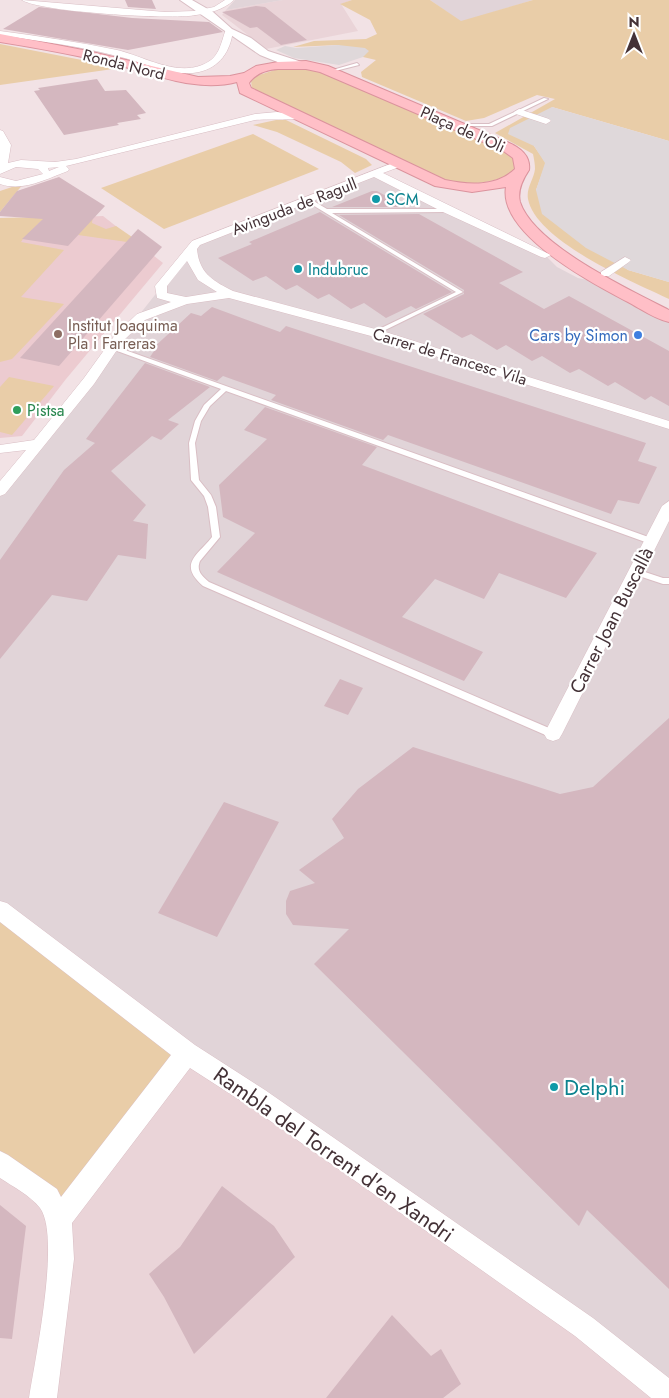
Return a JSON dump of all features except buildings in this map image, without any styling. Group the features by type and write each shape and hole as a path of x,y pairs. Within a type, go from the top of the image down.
{"main road":[{"name":"Ronda Nord","path":"0,40 109,60 189,81 220,83 247,76"},
{"name":"Ronda Nord","path":"0,40 101,62 182,83 247,93"},
{"name":"Plaça de l'Oli","path":"247,76 260,69 283,65 306,65 330,71 510,148 521,158 523,166 516,176 494,185 472,187 434,181 247,93"},
{"path":"247,76 243,83 247,93"},
{"path":"516,176 512,196 515,206 546,248 581,270 669,317"},
{"path":"472,187 485,193 529,242 605,274 669,306"}],"street":[{"path":"26,0 134,14 203,10 226,5 230,0"},
{"path":"185,0 203,10 229,31 247,40 270,56 306,65"},
{"path":"0,33 119,54 186,71 198,69 220,58 225,52 229,31"},
{"path":"229,31 242,48 260,62 260,69"},
{"path":"255,117 265,108 264,101"},
{"path":"519,112 546,121"},
{"path":"0,133 7,143 8,151 2,169 16,164 55,165 104,155 255,117 278,115 300,118"},
{"path":"0,191 104,155"},
{"name":"Avinguda de Ragull","path":"191,249 196,243 398,164"},
{"path":"36,165 44,169 41,177"},
{"path":"376,174 447,210 546,248"},
{"path":"0,180 8,183 24,183"},
{"path":"191,249 191,263 197,272"},
{"path":"0,491 89,381 115,343 141,317 164,282 191,249"},
{"path":"605,274 625,260"},
{"path":"164,282 184,272 197,272"},
{"name":"Carrer de Francesc Vila","path":"197,272 208,283 229,294 375,333 669,425"},
{"path":"164,282 161,295 170,300 187,301"},
{"path":"200,298 208,283"},
{"name":"Carrer de Francesc Vila","path":"187,301 229,294"},
{"path":"630,297 669,322"},
{"path":"141,317 187,301"},
{"path":"0,449 37,444"},
{"name":"Carrer Joan Buscallà","path":"553,734 669,506"},
{"name":"Rambla del Torrent d'en Xandri","path":"0,910 187,1053 256,1098 584,1327 669,1395"},
{"path":"54,1209 187,1053"},
{"path":"0,1163 54,1209 61,1259 43,1398"}],"lane":[{"path":"330,71 357,64"},
{"path":"497,142 485,130 490,125 546,99"},
{"path":"450,123 469,126 490,125"},
{"path":"308,200 460,292 375,333"},
{"path":"326,211 447,210"},
{"path":"115,343 225,388 651,541"},
{"path":"225,388 207,405 198,421 192,443 196,480 212,507 216,537 197,557 193,567 196,577 206,584 553,734"},
{"path":"636,572 663,582 669,581"}],"shaded area":[{"path":"235,0 283,0 226,10"},
{"path":"283,0 352,0 341,4 358,31 266,49 222,15 226,10"},
{"path":"352,0 430,0 461,21 533,0 669,0 669,141 552,107 534,146 546,163 536,190 628,270 669,282 669,299 611,271 567,245 548,230 535,215 528,199 529,187 535,169 533,154 495,133 555,99 537,95 484,118 466,121 362,77 361,72 376,60 363,57 338,45 293,47 314,41 366,39 377,34 370,20 340,4"},
{"path":"430,0 533,0 461,22"},
{"path":"0,44 87,61 113,69 0,85"},
{"path":"338,45 365,48 369,51 363,57 339,65 294,58 276,50 285,46 296,48"},
{"path":"281,68 310,68 322,72 501,149 511,156 516,165 512,174 486,182 462,183 443,180 252,91 251,80 256,76"},
{"path":"552,107 669,141 669,282 628,270 586,248 542,214 536,190 545,163 534,146 508,134 510,128"},
{"path":"286,120 366,159 372,165 355,173 341,162 277,132 253,125"},
{"path":"253,134 319,169 164,229 101,188"},
{"path":"376,174 545,255 557,267 578,278 607,284 669,316 669,1395 0,910 0,491 196,243"},
{"path":"24,183 0,212 0,191"},
{"path":"93,216 92,223 106,229 116,226 132,237 127,242 78,235 85,227 41,221 21,242 64,250 21,297 64,304 12,359 0,362 0,218"},
{"name":"Institut Joaquima Pla i Farreras","path":"103,216 163,263 66,379 22,436 0,438 0,220"},
{"name":"Pistsa","path":"9,377 54,386 12,435 0,432 0,387"},
{"path":"0,910 187,1053 59,1219 0,1163"},
{"path":"187,1053 669,1398 0,1398 0,1163"}],"place":[{"name":"SCM","path":"376,199"},
{"name":"Indubruc","path":"298,269"},
{"name":"Institut Joaquima Pla i Farreras","path":"58,334"},
{"name":"Cars by Simon","path":"638,335"},
{"name":"Pistsa","path":"17,410"},
{"name":"Delphi","path":"554,1087"}]}
